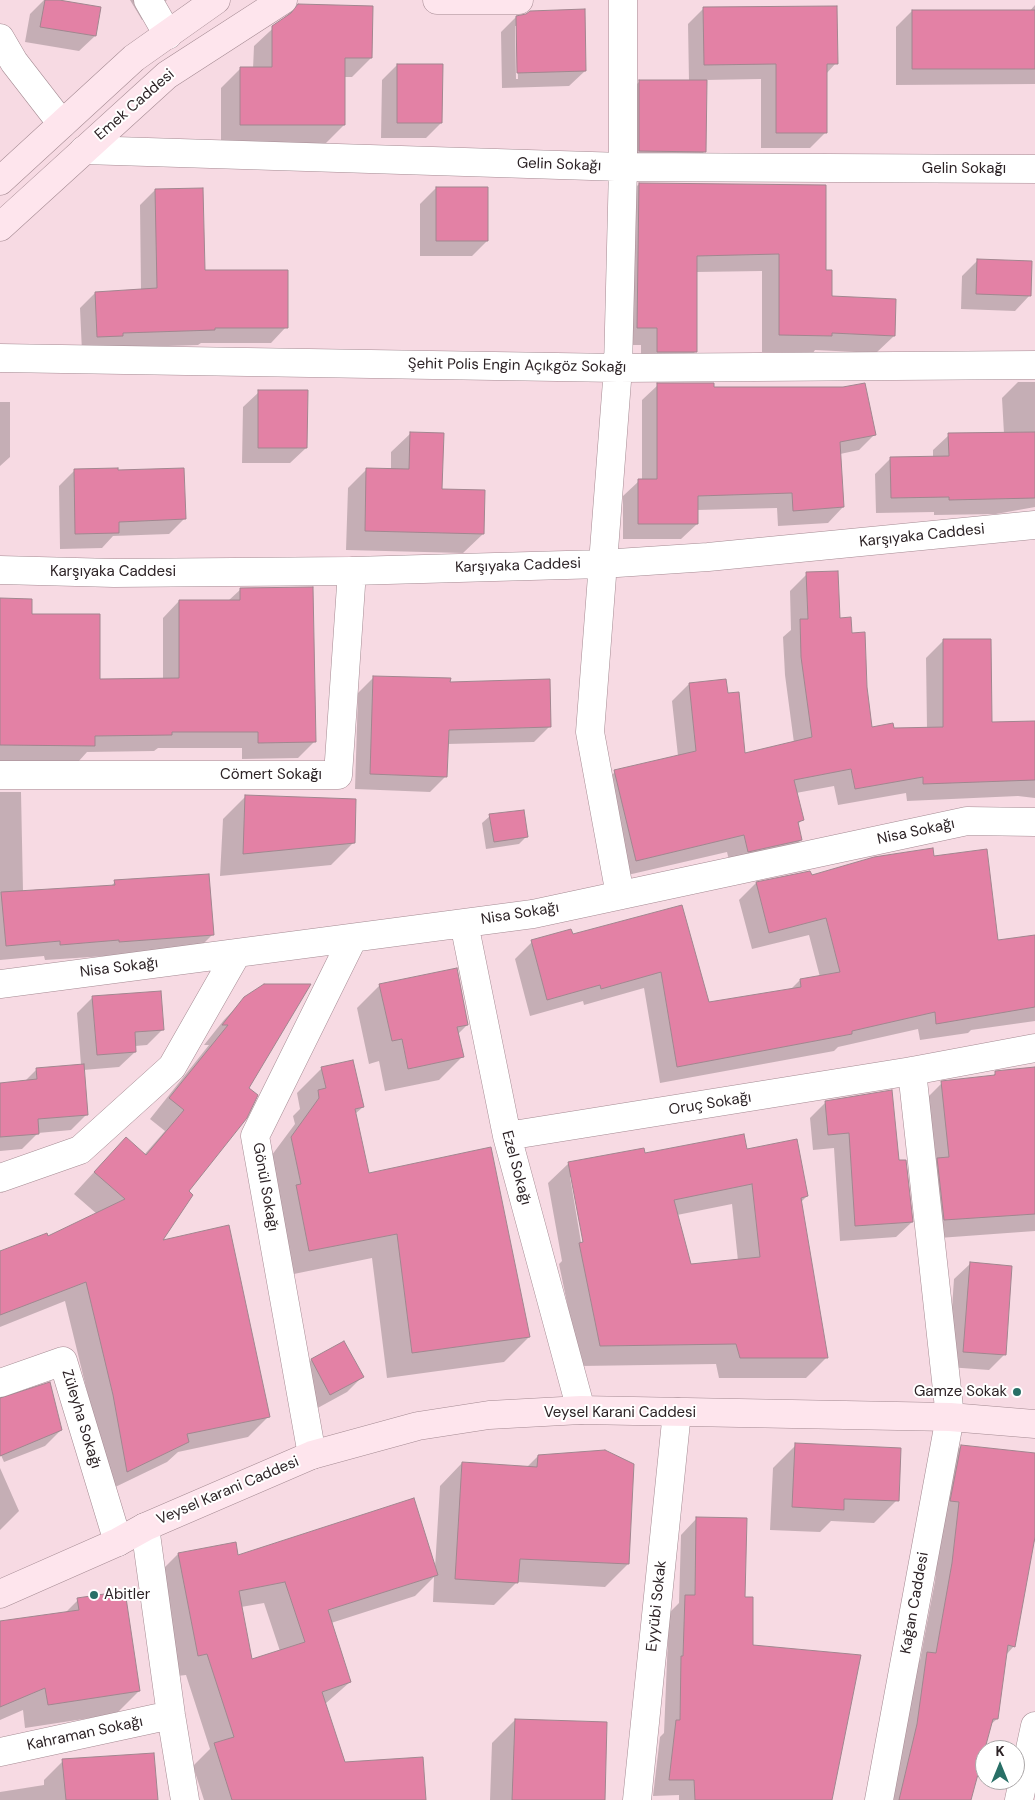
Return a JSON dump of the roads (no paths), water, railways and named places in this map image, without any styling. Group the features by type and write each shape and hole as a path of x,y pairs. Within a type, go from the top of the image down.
{"main road":[{"path":"0,181 134,58 216,0"},
{"name":"Emek Caddesi","path":"0,227 167,75 283,0"},
{"path":"437,0 519,0"},
{"path":"62,124 84,150"},
{"name":"Veysel Karani Caddesi","path":"0,1594 118,1542 145,1527 312,1455 418,1426 489,1416 582,1410 950,1416 1035,1424"}],"street":[{"path":"148,0 168,35"},
{"path":"620,895 590,732 618,368 623,167 622,0"},
{"path":"0,38 14,62 62,124"},
{"name":"Gelin Sokağı","path":"84,150 623,167 1035,169"},
{"name":"Şehit Polis Engin Açıkgöz Sokağı","path":"0,358 618,368 1035,365"},
{"name":"Karşıyaka Caddesi","path":"0,570 114,573 352,571 602,564 718,556 1035,525"},
{"name":"Cömert Sokağı","path":"0,776 338,775 352,571"},
{"name":"Nisa Sokağı","path":"0,984 533,914 967,821 1035,822"},
{"name":"Ezel Sokağı","path":"464,923 508,1136 582,1410"},
{"name":"Gönül Sokağı","path":"312,1455 256,1136 353,938"},
{"path":"0,1178 80,1150 172,1067 237,953"},
{"name":"Oruç Sokağı","path":"508,1136 912,1071 1035,1048"},
{"path":"912,1071 950,1416"},
{"name":"Züleyha Sokağı","path":"0,1383 63,1361 118,1542"},
{"name":"Eyyübi Sokak","path":"637,1800 677,1412"},
{"name":"Kağan Caddesi","path":"880,1795 950,1416"},
{"path":"145,1527 170,1716 186,1800"},
{"name":"Kahraman Sokağı","path":"0,1752 170,1716"},
{"path":"1019,1800 1035,1726"}],"place":[{"name":"Gamze Sokak","path":"1017,1392"},
{"name":"Abitler","path":"94,1595"}]}
